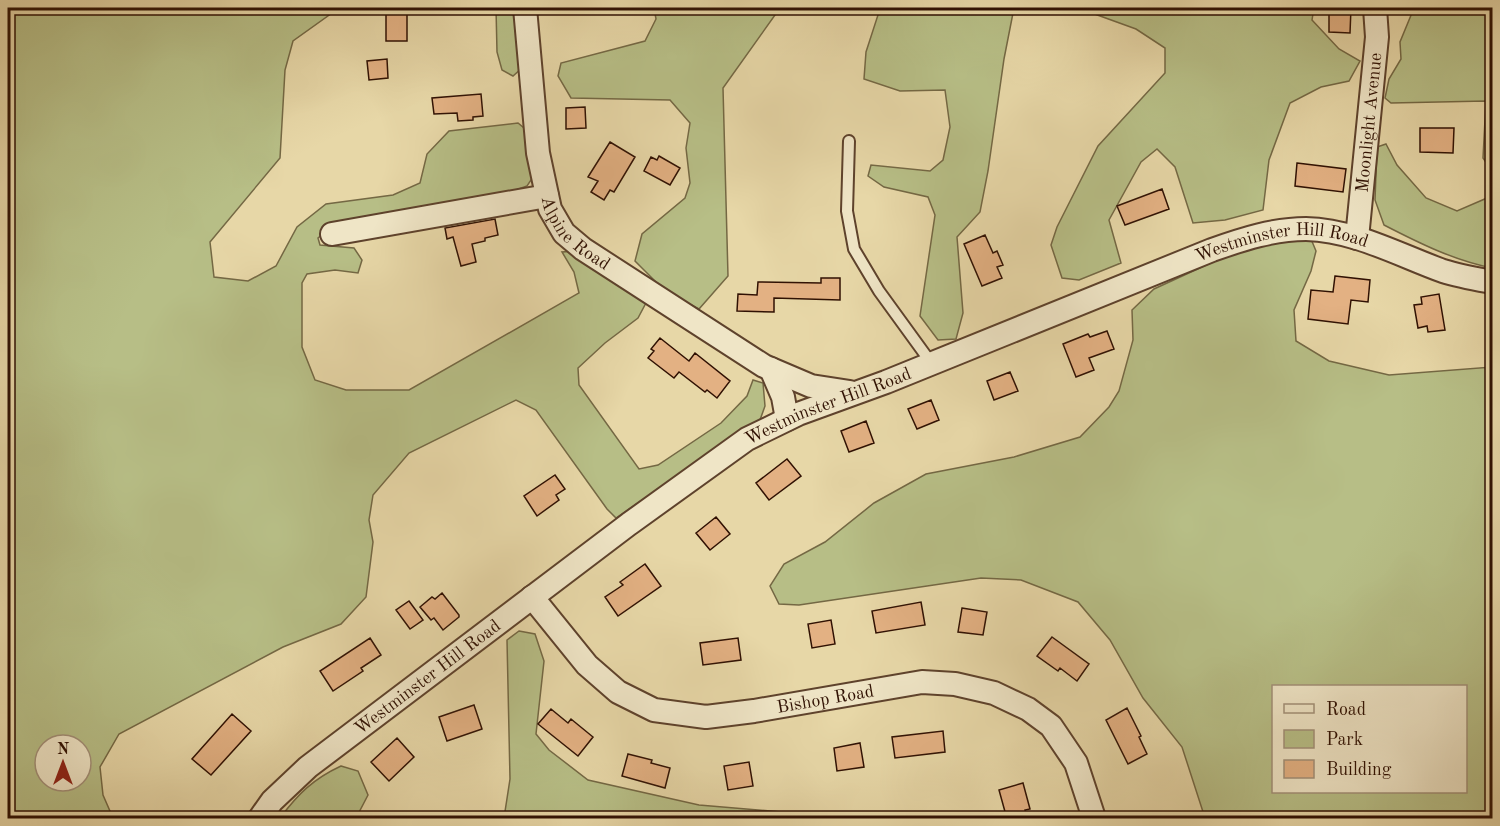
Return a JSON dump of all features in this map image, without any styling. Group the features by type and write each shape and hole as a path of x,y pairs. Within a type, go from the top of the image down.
{"street":[{"name":"Alpine Road","path":"525,8 538,153 552,215 558,227 576,244 771,369 821,388 857,392"},
{"name":"Moonlight Avenue","path":"1357,238 1377,37 1375,8"},
{"path":"332,234 547,196"},
{"name":"Westminster Hill Road","path":"260,819 272,801 308,767 532,597 747,439 787,419 932,364 1241,240 1286,230 1306,229 1333,232 1357,238 1445,271 1492,282"},
{"path":"771,369 783,398 787,419"},
{"name":"Bishop Road","path":"532,597 587,664 618,692 654,711 706,717 922,682 955,684 994,693 1028,709 1051,726 1076,763 1094,819"}],"lane":[{"path":"849,141 847,211 854,249 879,291 932,364"}],"green space":[{"path":"8,8 339,8 293,41 285,70 280,158 210,242 214,277 248,281 276,266 297,227 326,204 393,195 420,183 427,154 449,131 518,123 524,128 533,177 527,186 505,194 329,229 318,238 320,245 354,248 362,260 358,273 335,270 307,274 302,283 302,347 315,380 346,390 409,390 579,293 574,272 562,252 577,251 647,301 638,318 605,343 578,368 579,385 639,469 658,465 721,423 747,396 753,380 763,383 765,406 760,420 616,518 607,509 536,410 516,400 409,453 373,495 369,520 373,542 366,597 341,624 283,647 119,734 100,767 103,795 113,818 8,818"},
{"path":"496,8 517,8 523,67 513,76 502,70 497,52"},
{"path":"654,8 780,8 723,88 728,276 699,309 667,293 635,261 642,234 685,198 690,183 686,148 690,123 670,100 571,98 558,76 561,63 645,41 656,19"},
{"path":"873,8 1014,8 980,212 957,237 963,313 956,339 938,340 920,316 935,215 928,197 884,187 868,176 871,165 930,171 943,160 950,127 945,90 900,91 864,79 866,52 878,15"},
{"path":"1078,8 1314,8 1312,20 1339,49 1360,61 1349,81 1321,87 1290,103 1269,160 1263,210 1225,220 1193,223 1175,167 1157,149 1141,162 1109,220 1121,263 1079,280 1062,278 1051,245 1057,227 1098,146 1165,73 1165,48 1136,29"},
{"path":"1414,8 1492,8 1492,171 1483,158 1486,101 1391,103 1385,98 1389,79 1401,59 1400,42"},
{"path":"1386,144 1397,165 1426,198 1457,211 1492,194 1492,268 1450,256 1384,225 1375,200 1377,147"},
{"path":"1280,239 1311,239 1316,251 1311,271 1294,310 1296,341 1329,361 1389,375 1492,367 1492,818 1205,818 1182,747 1143,698 1110,640 1078,602 1021,580 981,578 799,605 779,604 770,586 784,564 825,542 874,503 926,474 1014,457 1080,437 1109,407 1119,391 1133,340 1132,310 1154,289 1239,250"},
{"path":"519,631 535,634 544,661 536,734 549,750 588,780 699,805 793,813 810,818 504,818 510,779 507,640"},
{"path":"341,766 358,771 368,795 356,818 280,818 307,788 322,776"}],"building":[{"path":"1329,8 1351,8 1350,33 1329,32"},
{"path":"386,14 407,14 407,41 386,41"},
{"path":"387,59 388,78 369,80 367,61"},
{"path":"481,94 483,116 473,117 473,120 458,121 457,113 434,114 432,98"},
{"path":"585,107 586,128 566,129 566,108"},
{"path":"1420,128 1454,128 1453,153 1420,152"},
{"path":"610,142 635,157 614,192 610,190 604,200 591,192 598,181 588,177"},
{"path":"659,156 680,168 670,185 644,171 651,157 657,160"},
{"path":"1297,163 1346,169 1343,192 1295,186"},
{"path":"1162,189 1169,209 1125,225 1117,206"},
{"path":"495,219 498,235 472,244 476,262 461,266 453,237 447,239 445,228"},
{"path":"985,235 993,253 997,251 1003,265 997,267 1002,278 982,286 964,244"},
{"path":"1335,276 1370,280 1368,302 1351,300 1348,324 1308,319 1311,290 1333,292"},
{"path":"821,278 840,278 840,300 774,298 774,312 737,311 738,294 757,295 758,282 821,283"},
{"path":"1439,294 1445,330 1428,332 1427,326 1418,328 1414,305 1422,304 1421,297"},
{"path":"1107,331 1114,349 1089,358 1094,370 1076,377 1063,344 1088,334 1090,337"},
{"path":"660,338 689,361 695,353 730,381 717,398 707,390 705,392 679,372 674,378 648,358 654,351 651,349"},
{"path":"1010,372 1018,391 994,400 987,381"},
{"path":"931,400 939,420 917,429 908,409"},
{"path":"866,421 874,443 849,452 841,431"},
{"path":"787,459 801,476 769,500 756,483"},
{"path":"555,475 565,489 556,495 559,500 537,516 524,496"},
{"path":"716,517 730,534 710,550 696,533"},
{"path":"645,564 661,586 618,616 605,597 623,585 620,582"},
{"path":"442,593 459,615 443,630 434,618 431,620 420,607 432,597 435,599"},
{"path":"409,601 423,620 410,629 396,610"},
{"path":"921,602 925,625 876,633 872,611"},
{"path":"962,608 987,612 983,635 958,632"},
{"path":"831,620 835,644 812,648 808,624"},
{"path":"1052,637 1089,664 1077,681 1060,668 1058,671 1037,656"},
{"path":"370,638 381,655 361,668 363,671 333,691 320,671"},
{"path":"738,638 741,660 703,665 700,643"},
{"path":"474,705 482,729 447,741 439,717"},
{"path":"1127,708 1147,754 1128,764 1106,720"},
{"path":"551,709 568,723 571,719 593,737 578,756 538,724"},
{"path":"232,714 251,731 211,775 192,759"},
{"path":"943,731 945,752 895,758 892,737"},
{"path":"397,738 414,757 389,781 371,762"},
{"path":"860,743 864,767 837,771 834,748"},
{"path":"628,754 652,760 651,763 670,768 665,788 622,776"},
{"path":"749,762 753,786 728,790 724,766"},
{"path":"1023,783 1030,809 1025,810 1028,819 1007,819 999,790"}]}
